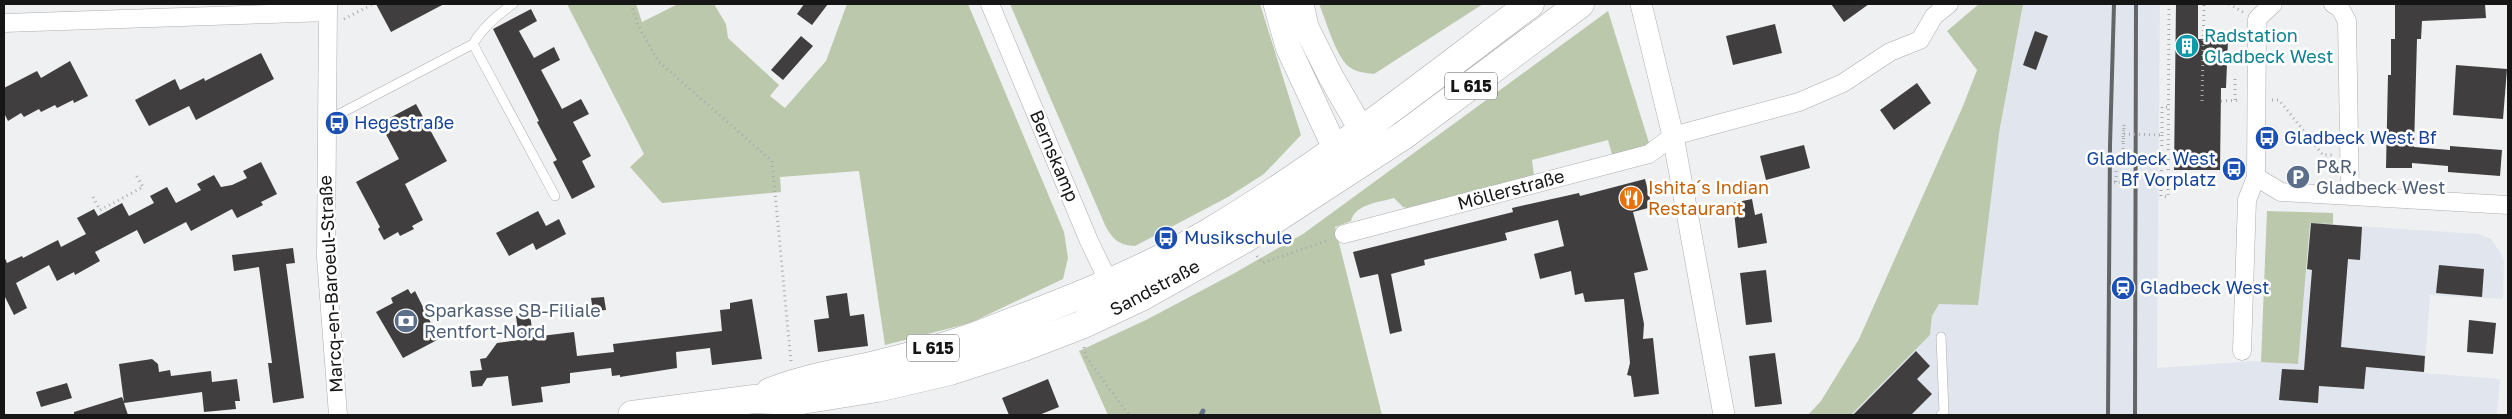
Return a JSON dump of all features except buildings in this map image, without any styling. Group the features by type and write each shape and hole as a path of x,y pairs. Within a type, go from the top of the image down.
{"main road":[{"path":"1276,4 1288,47 1335,148 1361,162 1361,129 1310,35 1300,4"},
{"name":"Sandstraße","path":"754,399 792,383 892,361 987,332 1108,282 1208,233 1335,148 1530,4"},
{"name":"Sandstraße","path":"632,415 754,399 796,401 877,388 950,371 1024,347 1081,325 1120,307 1246,238 1404,135 1579,4"}],"street":[{"name":"Bernskamp","path":"990,4 1089,240 1120,307"},
{"path":"1641,4 1673,136 1724,415"},
{"name":"Möllerstraße","path":"1344,234 1650,154 1673,136 1799,102 1826,91 1859,73 1890,52 1920,40 1934,16 1949,4"},
{"path":"2242,351 2247,200 2256,177 2257,19 2273,4"},
{"path":"2333,4 2340,8 2347,21 2350,196"},
{"path":"4,23 328,14"},
{"name":"Marcq-en-Baroeul-Straße","path":"328,14 326,257 338,415"},
{"path":"2256,177 2281,192 2508,205"}],"lane":[{"path":"326,121 473,44 490,22 513,4"},
{"path":"473,44 555,196"},
{"path":"1941,337 1944,412 1941,415"}],"path":[{"path":"328,14 373,4"},
{"path":"631,4 638,25 658,61 772,161 792,383"},
{"path":"2169,4 2172,100 2169,107 2168,197 2161,196 2162,107 2169,107"},
{"path":"2202,101 2204,4"},
{"path":"2235,78 2235,100"},
{"path":"2256,99 2278,100 2323,155 2350,156"},
{"path":"2221,101 2227,100"},
{"path":"2122,182 2123,142 2123,134 2124,125 2123,157 2116,157 2115,182 2132,183"},
{"path":"2123,134 2162,135"},
{"path":"93,197 100,210 143,187 136,176"},
{"path":"1246,238 1262,262 1344,234"},
{"path":"1081,325 1086,357 1129,415"}],"shaded area":[{"path":"2023,4 2160,4 2157,368 2255,361 2298,364 2310,223 2478,234 2491,239 2504,261 2503,299 2430,295 2424,373 2500,379 2497,415 1851,415 1930,335 1932,316 1939,304 1999,133"}],"green space":[{"path":"567,4 636,4 642,22 678,4 714,4 726,24 728,38 779,85 770,96 785,108 826,61 847,4 968,4 1064,232 1068,258 1063,279 970,323 885,345 859,171 780,177 781,192 662,203 630,167 644,154"},
{"path":"1010,4 1260,4 1301,135 1264,174 1228,197 1135,246 1121,243 1114,238 1105,225"},
{"path":"1319,4 1483,4 1374,74 1354,70 1343,61"},
{"path":"1979,4 2023,4 1999,133 1978,305 1939,304 1932,316 1930,335 1851,415 1808,415 1821,401 1859,339 1963,106 1977,70 1947,31"},
{"path":"1608,11 1650,146 1613,158 1608,140 1532,160 1534,176 1460,198 1407,208 1403,207 1394,198 1363,207 1353,215 1351,221 1335,227 1382,415 1108,415 1079,351 1146,320 1303,234"},
{"path":"2267,211 2333,213 2333,224 2310,223 2298,364 2261,362"}],"waterway":[{"path":"1201,415 1203,411"}],"railway":[{"path":"2108,415 2110,145 2114,4"},
{"path":"2135,415 2136,4"}],"place":[{"name":"Radstation Gladbeck West","path":"2187,46"},
{"name":"Hegestraße","path":"337,123"},
{"name":"Gladbeck West Bf","path":"2267,138"},
{"name":"Gladbeck West Bf Vorplatz","path":"2234,169"},
{"name":"P&R, Gladbeck West","path":"2298,177"},
{"name":"Ishita´s Indian Restaurant","path":"1631,198"},
{"name":"Musikschule","path":"1166,238"},
{"name":"Gladbeck West","path":"2123,288"},
{"name":"Sparkasse SB-Filiale Rentfort-Nord","path":"406,321"}]}
